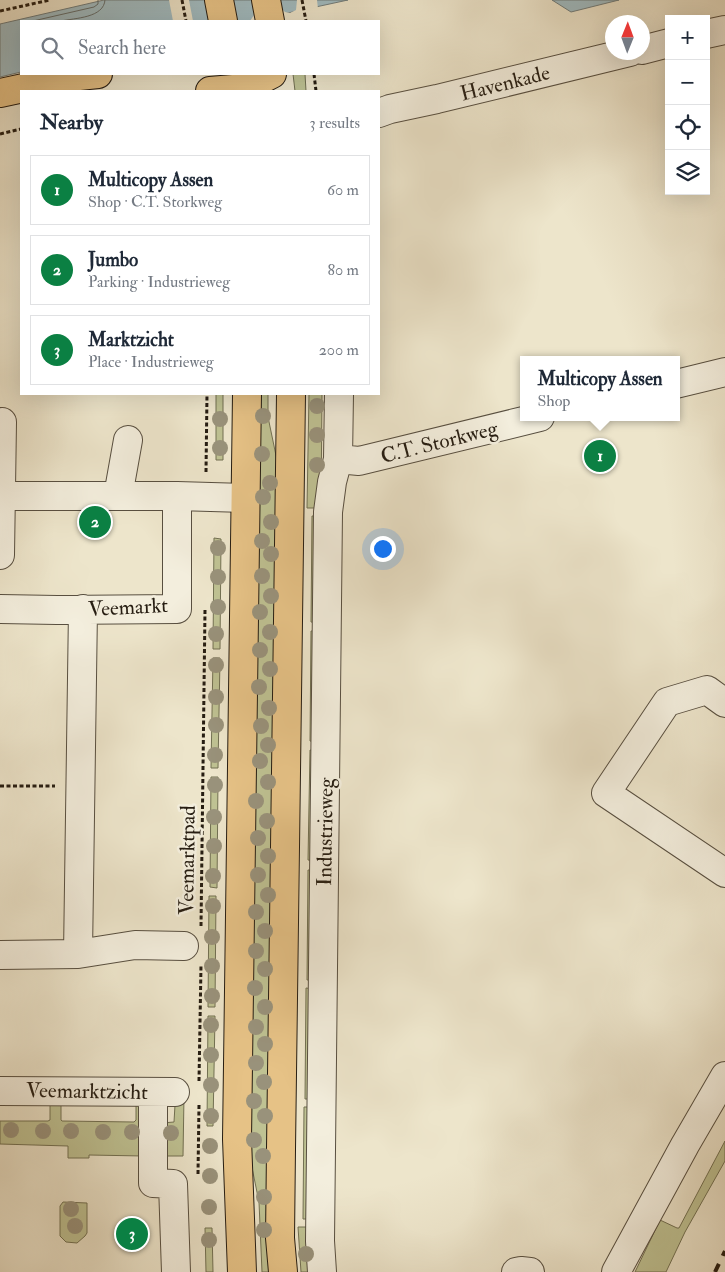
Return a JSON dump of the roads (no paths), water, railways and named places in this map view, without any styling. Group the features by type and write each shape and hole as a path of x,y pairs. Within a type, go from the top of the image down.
{"main road":[{"path":"219,0 223,20"},
{"path":"266,0 270,20"},
{"path":"0,93 88,75"},
{"path":"214,90 237,85 245,88 270,75"},
{"path":"277,75 280,90"},
{"path":"0,111 20,106"},
{"path":"242,1272 236,1138 247,395"},
{"name":"Industrieweg","path":"283,1272 280,1238 291,395"}],"street":[{"path":"710,33 725,30"},
{"path":"650,48 665,44"},
{"name":"Havenkade","path":"380,113 605,58"},
{"path":"680,383 725,372"},
{"name":"Industrieweg","path":"322,1272 320,1240 328,512 332,482 338,459 339,395"},
{"name":"C.T. Storkweg","path":"338,459 359,461 524,421"},
{"path":"0,555 2,422"},
{"path":"118,496 128,440"},
{"path":"0,496 245,498"},
{"name":"Veemarkt","path":"0,609 177,609 177,496"},
{"path":"78,954 83,609"},
{"path":"725,703 707,690 667,702 606,792 725,873"},
{"path":"0,955 78,954 135,945 195,948"},
{"path":"616,1272 725,1076"},
{"name":"Veemarktzicht","path":"0,1090 164,1092 153,1183 173,1184 176,1272"},
{"path":"516,1272 530,1272"}],"water":[{"path":"104,0 348,0 256,20 20,20 20,72 0,77 0,24"},
{"path":"552,0 619,0 571,12"}],"railway":[{"path":"715,1272 725,1251"}],"place":[{"name":"Multicopy Assen","path":"600,456"},
{"name":"Jumbo","path":"95,522"},
{"name":"Marktzicht","path":"132,1234"}]}
